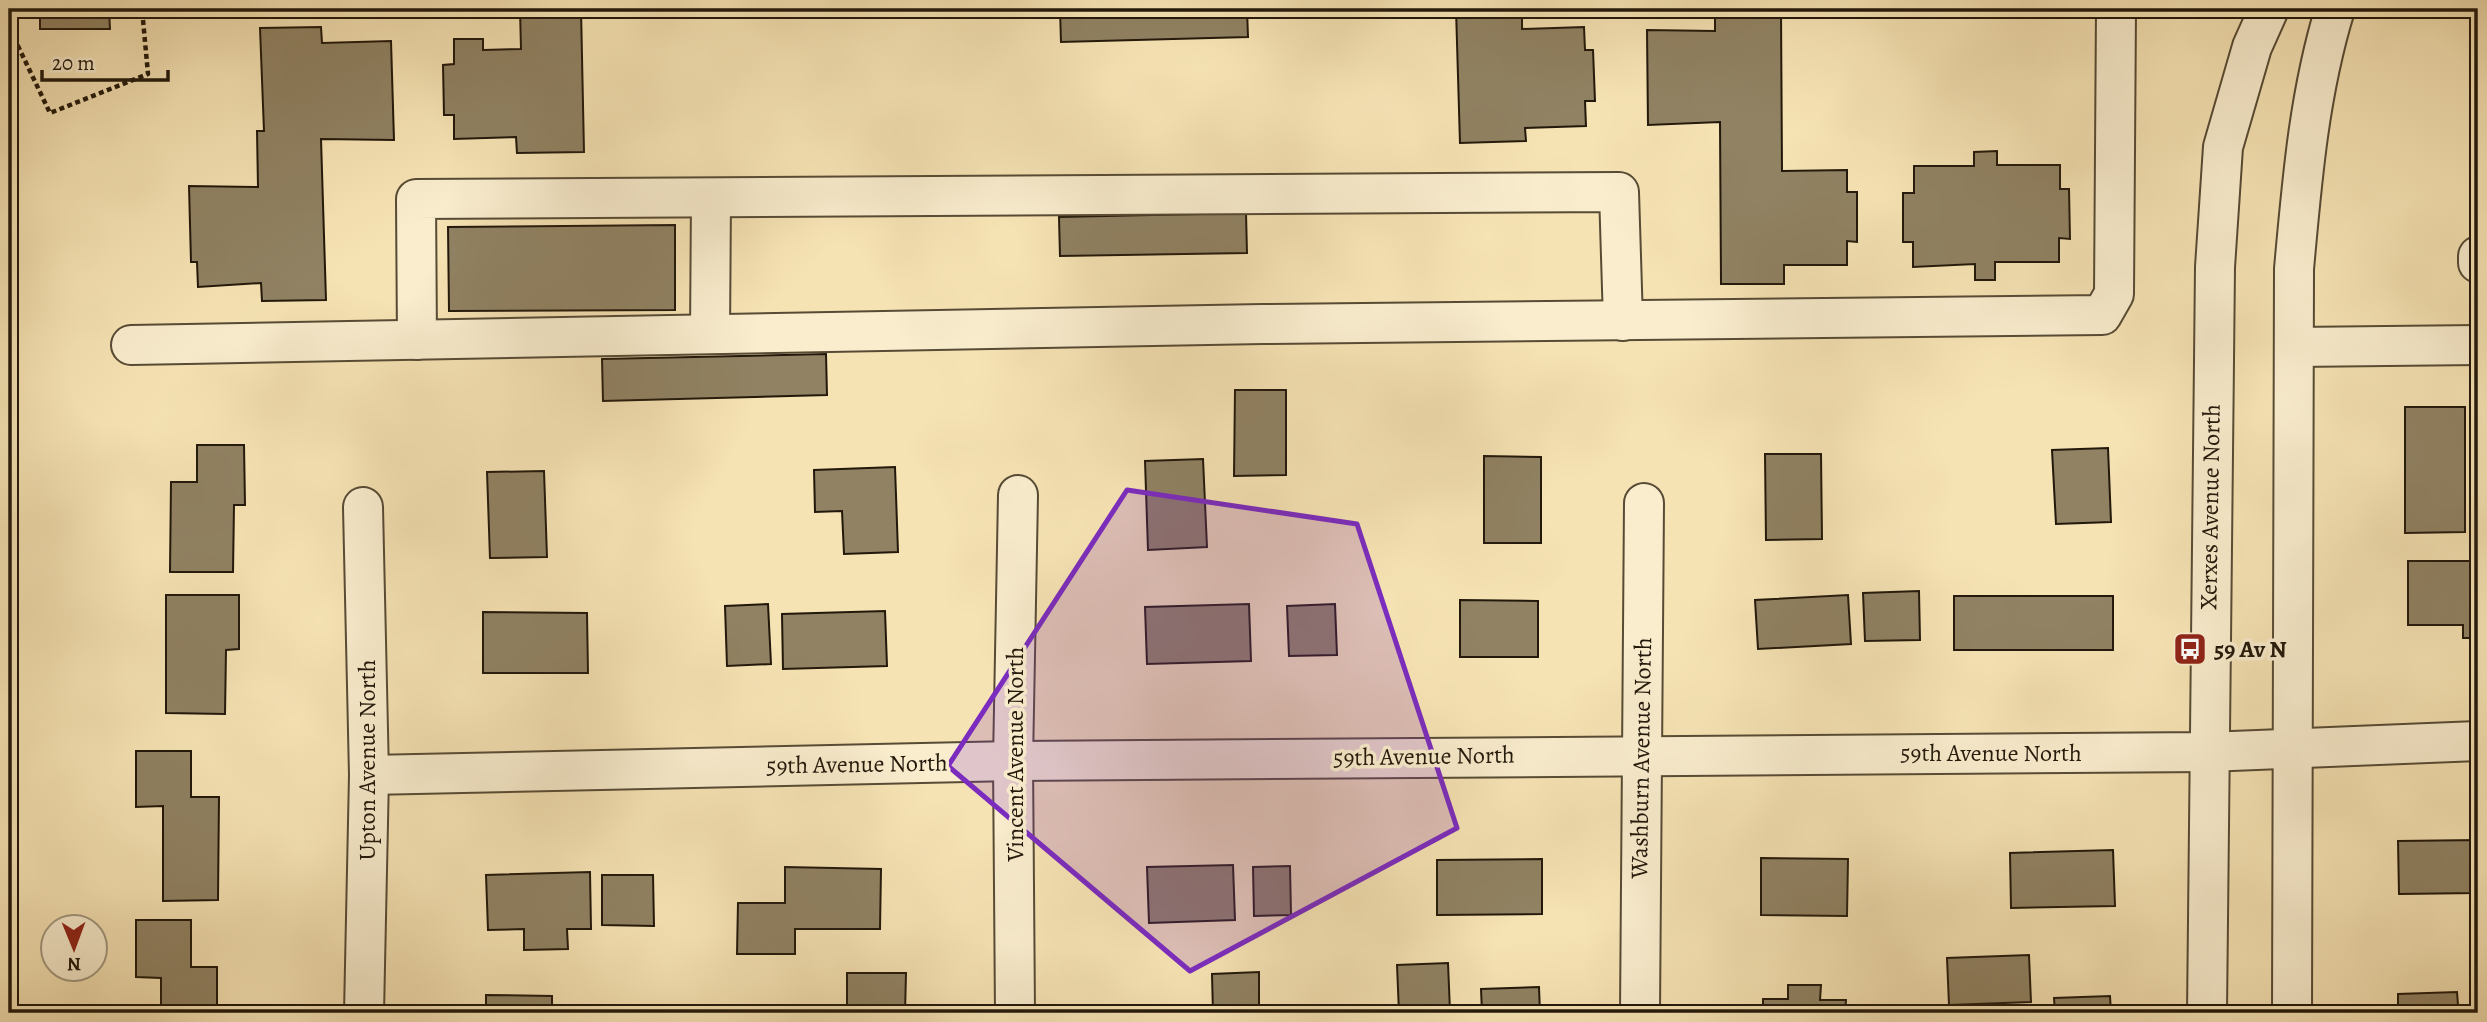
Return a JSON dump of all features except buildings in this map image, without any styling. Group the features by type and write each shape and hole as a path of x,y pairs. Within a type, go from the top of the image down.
{"street":[{"path":"131,345 710,334 2102,315 2114,294 2116,9"},
{"name":"Xerxes Avenue North","path":"2207,1013 2207,752 2214,281 2223,148 2252,47 2269,9"},
{"path":"2292,1013 2294,269 2304,152 2318,63 2335,9"},
{"path":"417,340 416,199 1619,192 1623,321"},
{"path":"710,334 711,198"},
{"path":"2478,256 2478,263"},
{"path":"2295,347 2478,345"},
{"name":"Vincent Avenue North","path":"1015,1013 1013,761 1017,495"},
{"name":"Washburn Avenue North","path":"1640,1013 1644,503"},
{"name":"Upton Avenue North","path":"363,508 369,775 364,1013"},
{"name":"59th Avenue North","path":"369,775 1013,761 1640,754 2207,752 2292,746 2478,741"}],"path":[{"path":"9,47 18,46 50,113 148,74 142,9"}],"highlighted area":[{"path":"1127,490 1357,524 1457,828 1190,971 948,766"}],"place":[{"name":"59 Av N","path":"2190,649"}]}
